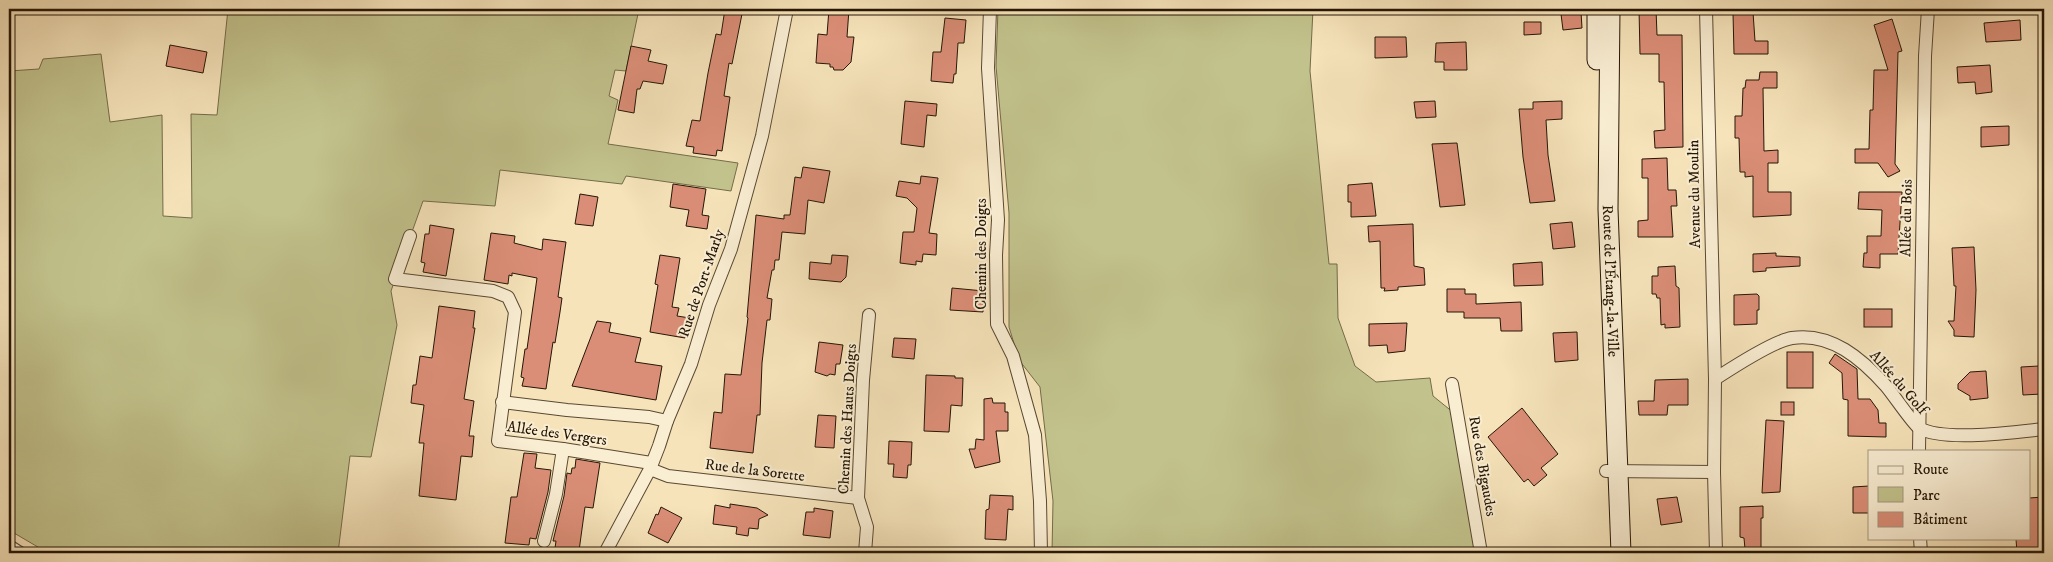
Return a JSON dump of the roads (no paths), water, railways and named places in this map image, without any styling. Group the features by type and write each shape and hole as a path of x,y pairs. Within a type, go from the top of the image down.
{"street":[{"name":"Rue de Port-Marly","path":"605,553 651,466 667,421 691,364 709,305 730,249 762,136 787,9"},
{"name":"Chemin des Doigts","path":"990,9 988,68 998,220 996,255 997,324 1013,356 1035,436 1040,501 1041,553"},
{"name":"Route de l'Étang-la-Ville","path":"1597,9 1598,204 1612,471 1621,553"},
{"name":"Route de l'Étang-la-Ville","path":"1609,553 1612,471 1608,209 1610,9"},
{"name":"Avenue du Moulin","path":"1706,9 1716,553"},
{"name":"Allée du Bois","path":"1919,450 1925,56 1928,9"},
{"name":"Allée des Vergers","path":"410,236 395,279 493,292 508,297 515,312 498,441 563,449 651,466"},
{"name":"Chemin des Hauts Doigts","path":"865,553 867,527 858,498 863,380 869,315"},
{"name":"Allée du Golf","path":"1714,379 1753,356 1791,338 1813,337 1834,343 1854,356 1877,376 1918,428 1945,435 1988,434 2044,429"},
{"name":"Rue des Bigaudes","path":"1452,384 1480,553"},
{"name":"Allée des Vergers","path":"502,402 649,417 667,421"},
{"path":"544,542 556,494 563,449"},
{"name":"Rue de la Sorette","path":"651,466 668,476 858,498"},
{"path":"1612,471 1714,472"},
{"path":"1920,540 1921,553"},
{"path":"9,546 20,553"}]}
